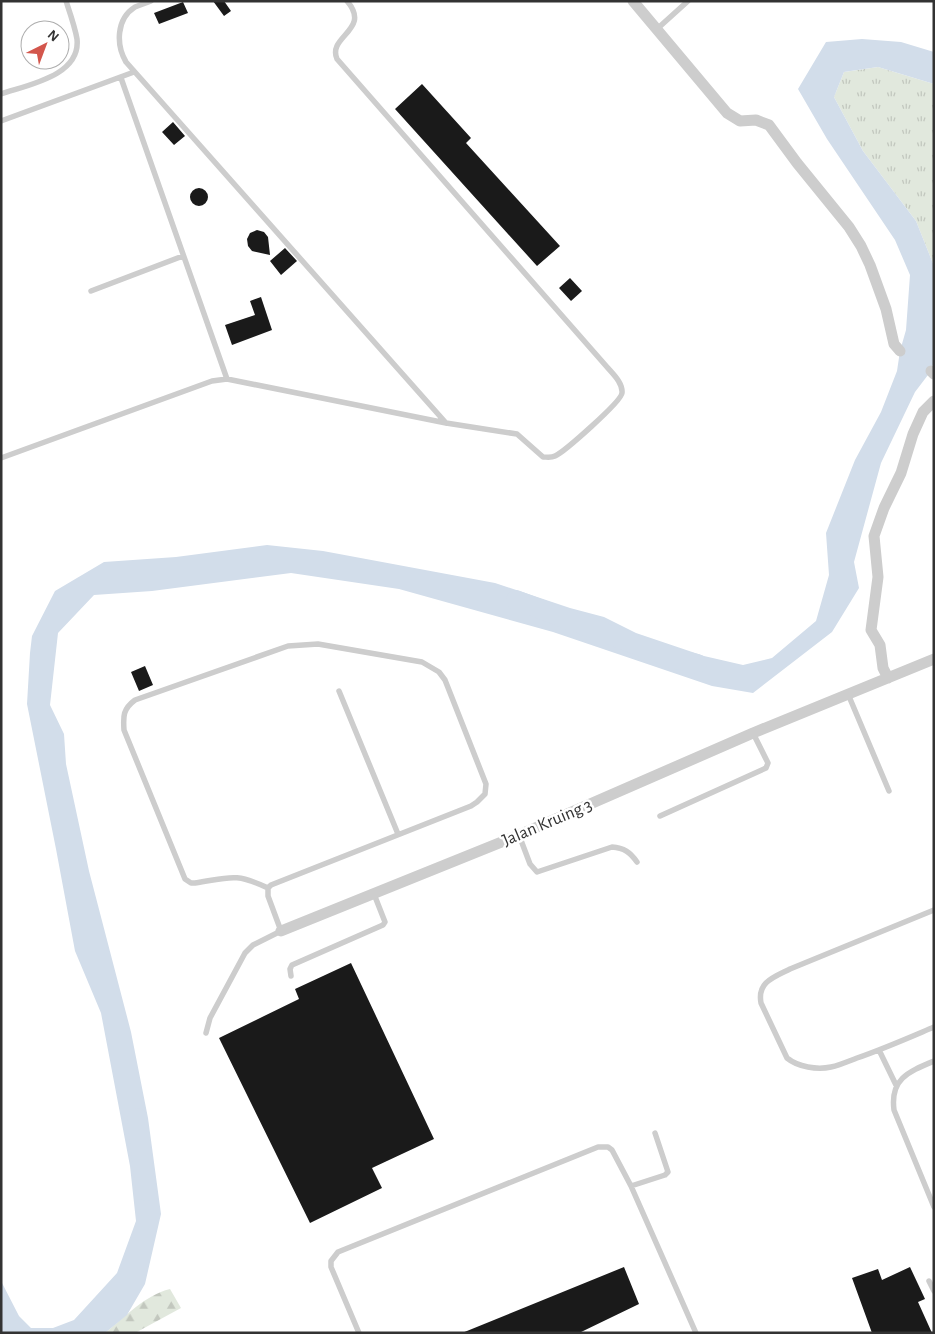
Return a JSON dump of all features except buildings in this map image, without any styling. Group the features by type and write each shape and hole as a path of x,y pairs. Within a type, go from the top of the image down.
{"street":[{"path":"633,1 727,113 740,121 756,120 769,125 834,208 862,246 886,309 894,344 900,351"},
{"path":"888,678 883,668 880,646 871,630 878,577 874,536 884,508 901,473 913,434 923,412 934,401"},
{"name":"Jalan Kruing 3","path":"281,931 519,835 753,733 888,678 933,662"}],"lane":[{"path":"1,94 56,75 65,69 71,61 77,40 66,1"},
{"path":"150,1 132,10 126,16 121,27 120,49 123,57 134,72 446,423"},
{"path":"1,458 212,381 227,378 446,423 516,434 543,457 553,457 611,408 620,398 622,387 607,367 337,59 335,51 338,42 354,26 354,12 347,1"},
{"path":"656,29 688,1"},
{"path":"1,121 134,72"},
{"path":"121,78 227,378"},
{"path":"91,291 183,256"},
{"path":"318,644 422,662 439,672 445,680 486,784 487,791 482,798 470,806 274,883 268,888 244,878 230,876 195,883 191,883 185,878 124,730 124,712 127,706 135,700 288,646 318,644"},
{"path":"339,691 398,834"},
{"path":"848,694 889,791"},
{"path":"660,816 766,768 768,763 753,733"},
{"path":"519,835 530,864 537,872 612,848 625,850 637,862"},
{"path":"268,888 268,896 281,931"},
{"path":"292,976 290,969 292,966 382,927 385,922 374,894"},
{"path":"934,910 775,976 764,984 760,996 761,1003 787,1058 793,1063 807,1067 832,1067 934,1027"},
{"name":"Jalan Kruing 3","path":"206,1033 210,1018 245,952 254,944 281,931"},
{"path":"879,1050 896,1085"},
{"path":"934,1061 909,1072 896,1085 893,1100 894,1110 934,1207"},
{"path":"631,1186 666,1175 668,1172 655,1133"},
{"path":"359,1333 331,1267 334,1256 338,1252 598,1147 608,1147 612,1150 631,1186 696,1333"},
{"path":"929,1281 934,1291"}],"green space":[{"path":"878,67 934,84 934,266 916,221 863,151 834,97 844,72"},
{"path":"170,1289 181,1308 135,1333 105,1333 144,1301"}],"shaded area":[{"path":"862,39 901,42 934,52 934,84 878,67 844,72 834,97 863,151 916,221 934,266 934,361 931,371 915,392 881,463 854,562 859,588 832,632 753,693 712,686 553,632 399,589 291,573 152,591 94,595 58,633 50,705 64,734 66,764 89,871 131,1032 148,1118 161,1214 145,1284 127,1315 105,1333 1,1333 1,1281 19,1316 31,1328 53,1328 74,1320 117,1273 136,1221 130,1166 101,1013 75,951 27,704 32,636 55,591 104,562 176,557 267,545 323,551 495,583 570,608 604,617 636,633 704,656 743,665 772,658 816,621 829,575 826,533 855,460 881,412 897,371 906,330 910,275 895,240 827,139 798,89 826,42"}],"waterway":[{"path":"516,600 672,658 697,664"},
{"path":"137,1118 146,1191"}]}
